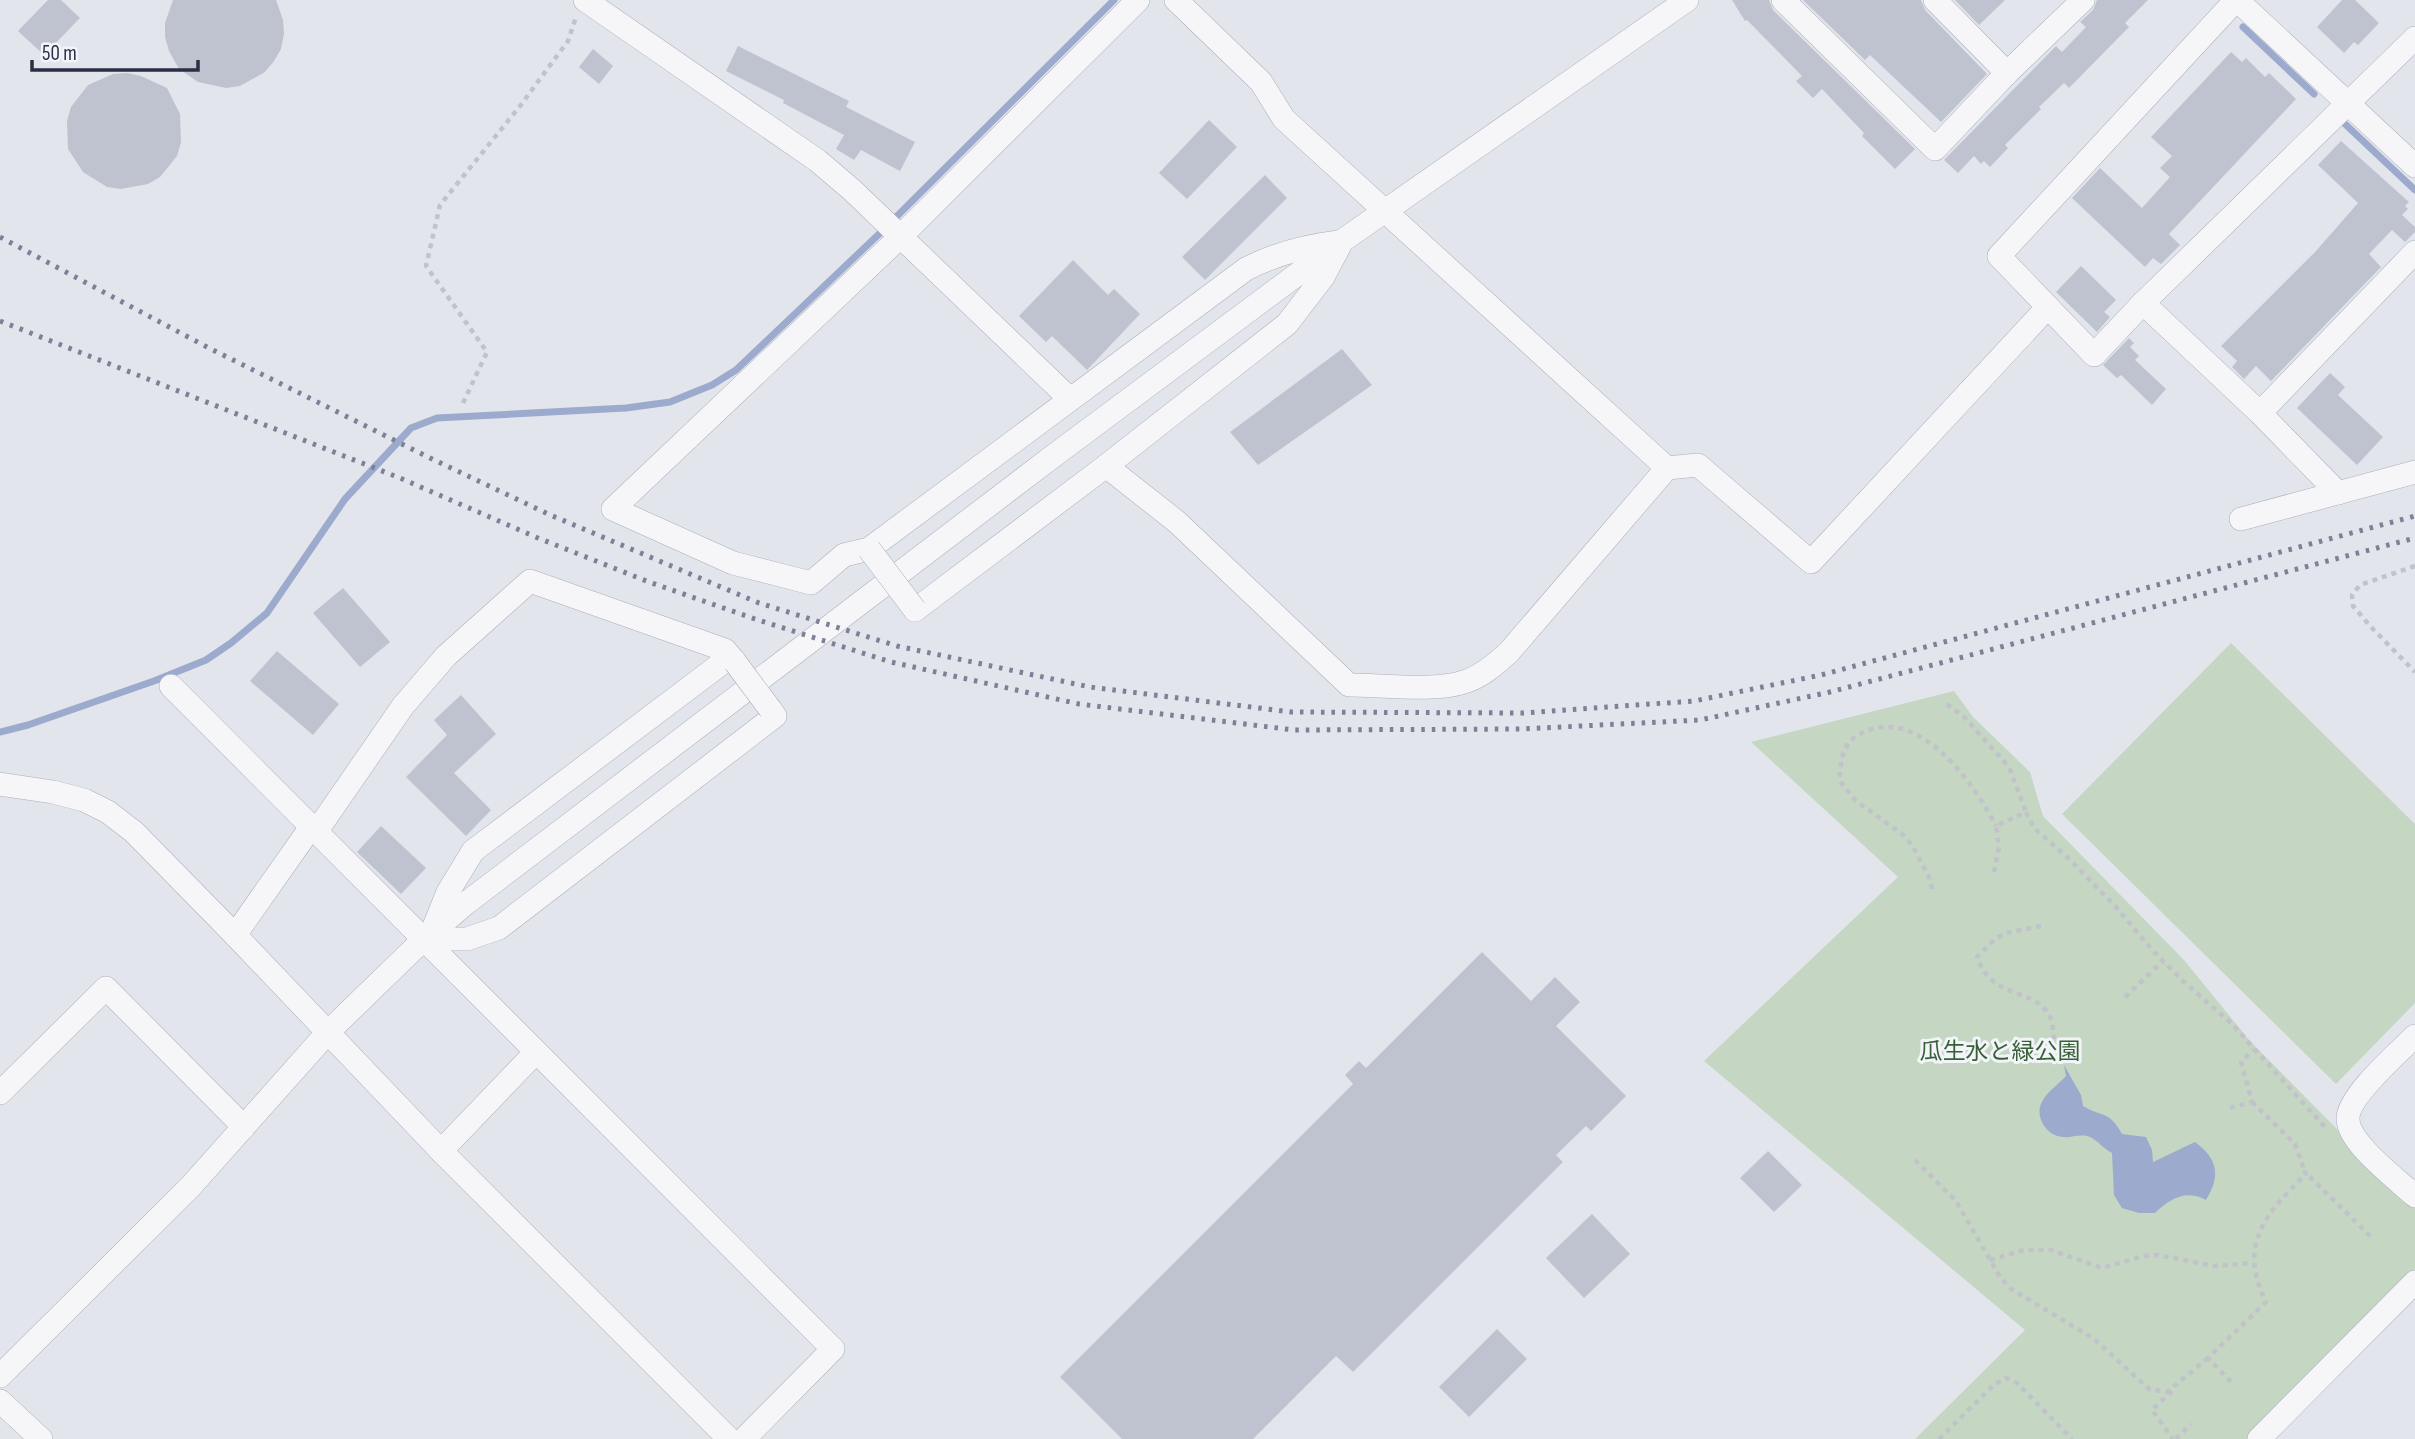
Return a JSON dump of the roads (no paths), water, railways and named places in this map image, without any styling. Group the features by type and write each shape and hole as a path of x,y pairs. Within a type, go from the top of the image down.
{"street":[{"path":"1138,0 892,231 613,509 733,563 811,583 845,555 869,549 1246,269 1307,246 1342,241"},
{"path":"1176,0 1261,82 1284,120 1667,468"},
{"path":"0,1376 136,1243 328,1032 465,904 1008,490 1342,241 1687,0"},
{"path":"1783,0 1935,149 2007,73 2083,0"},
{"path":"1935,0 2007,73"},
{"path":"2415,38 2348,103 2143,303 2094,355 1998,256 2237,0 2348,103 2415,166"},
{"path":"582,5 818,161 852,190 1070,399"},
{"path":"869,549 915,610 1106,466 1286,324 1323,277 1342,241"},
{"path":"2259,413 2415,252"},
{"path":"2143,303 2259,413 2338,493"},
{"path":"1106,466 1177,522 1349,685 1445,687 1480,675 1510,652 1667,468 1698,465 1811,562 2047,308"},
{"path":"2241,519 2415,472"},
{"path":"235,934 403,706 446,656 530,581 725,650 775,716 499,928 467,939 428,936"},
{"path":"428,936 448,892 473,851 732,660"},
{"path":"171,686 314,829 428,936 536,1053 832,1349 744,1439"},
{"path":"0,784 85,800 108,812 134,832 441,1151 729,1439"},
{"path":"0,1093 106,988 244,1126"},
{"path":"2410,1200 2360,1144 2347,1118 2352,1105 2415,1035"},
{"path":"441,1151 536,1053"},
{"path":"2259,1439 2415,1282"},
{"path":"0,1401 41,1439"}],"water":[{"path":"2064,1065 2081,1095 2083,1106 2109,1118 2122,1134 2146,1137 2152,1150 2153,1162 2195,1142 2203,1148 2215,1168 2214,1183 2206,1200 2191,1195 2178,1197 2155,1213 2139,1213 2122,1208 2114,1195 2112,1153 2090,1137 2057,1136 2047,1129 2040,1118 2043,1100 2066,1076"}],"waterway":[{"path":"0,732 28,725 154,681 206,660 231,643 267,613 345,499 411,428 437,418 626,408 670,402 712,385 736,370 878,235 1114,0"},
{"path":"2243,27 2314,94"},
{"path":"2345,124 2415,190"}],"railway":[{"path":"0,237 207,347 434,460 548,514 759,603 897,646 1090,687 1291,712 1523,713 1694,701 1821,675 2415,516"},
{"path":"0,321 400,478 538,538 649,582 891,662 1079,704 1294,730 1521,729 1700,720 1830,692 2415,538"}],"park label":[{"name":"瓜生水と緑公園","path":"2000,1052"}]}
